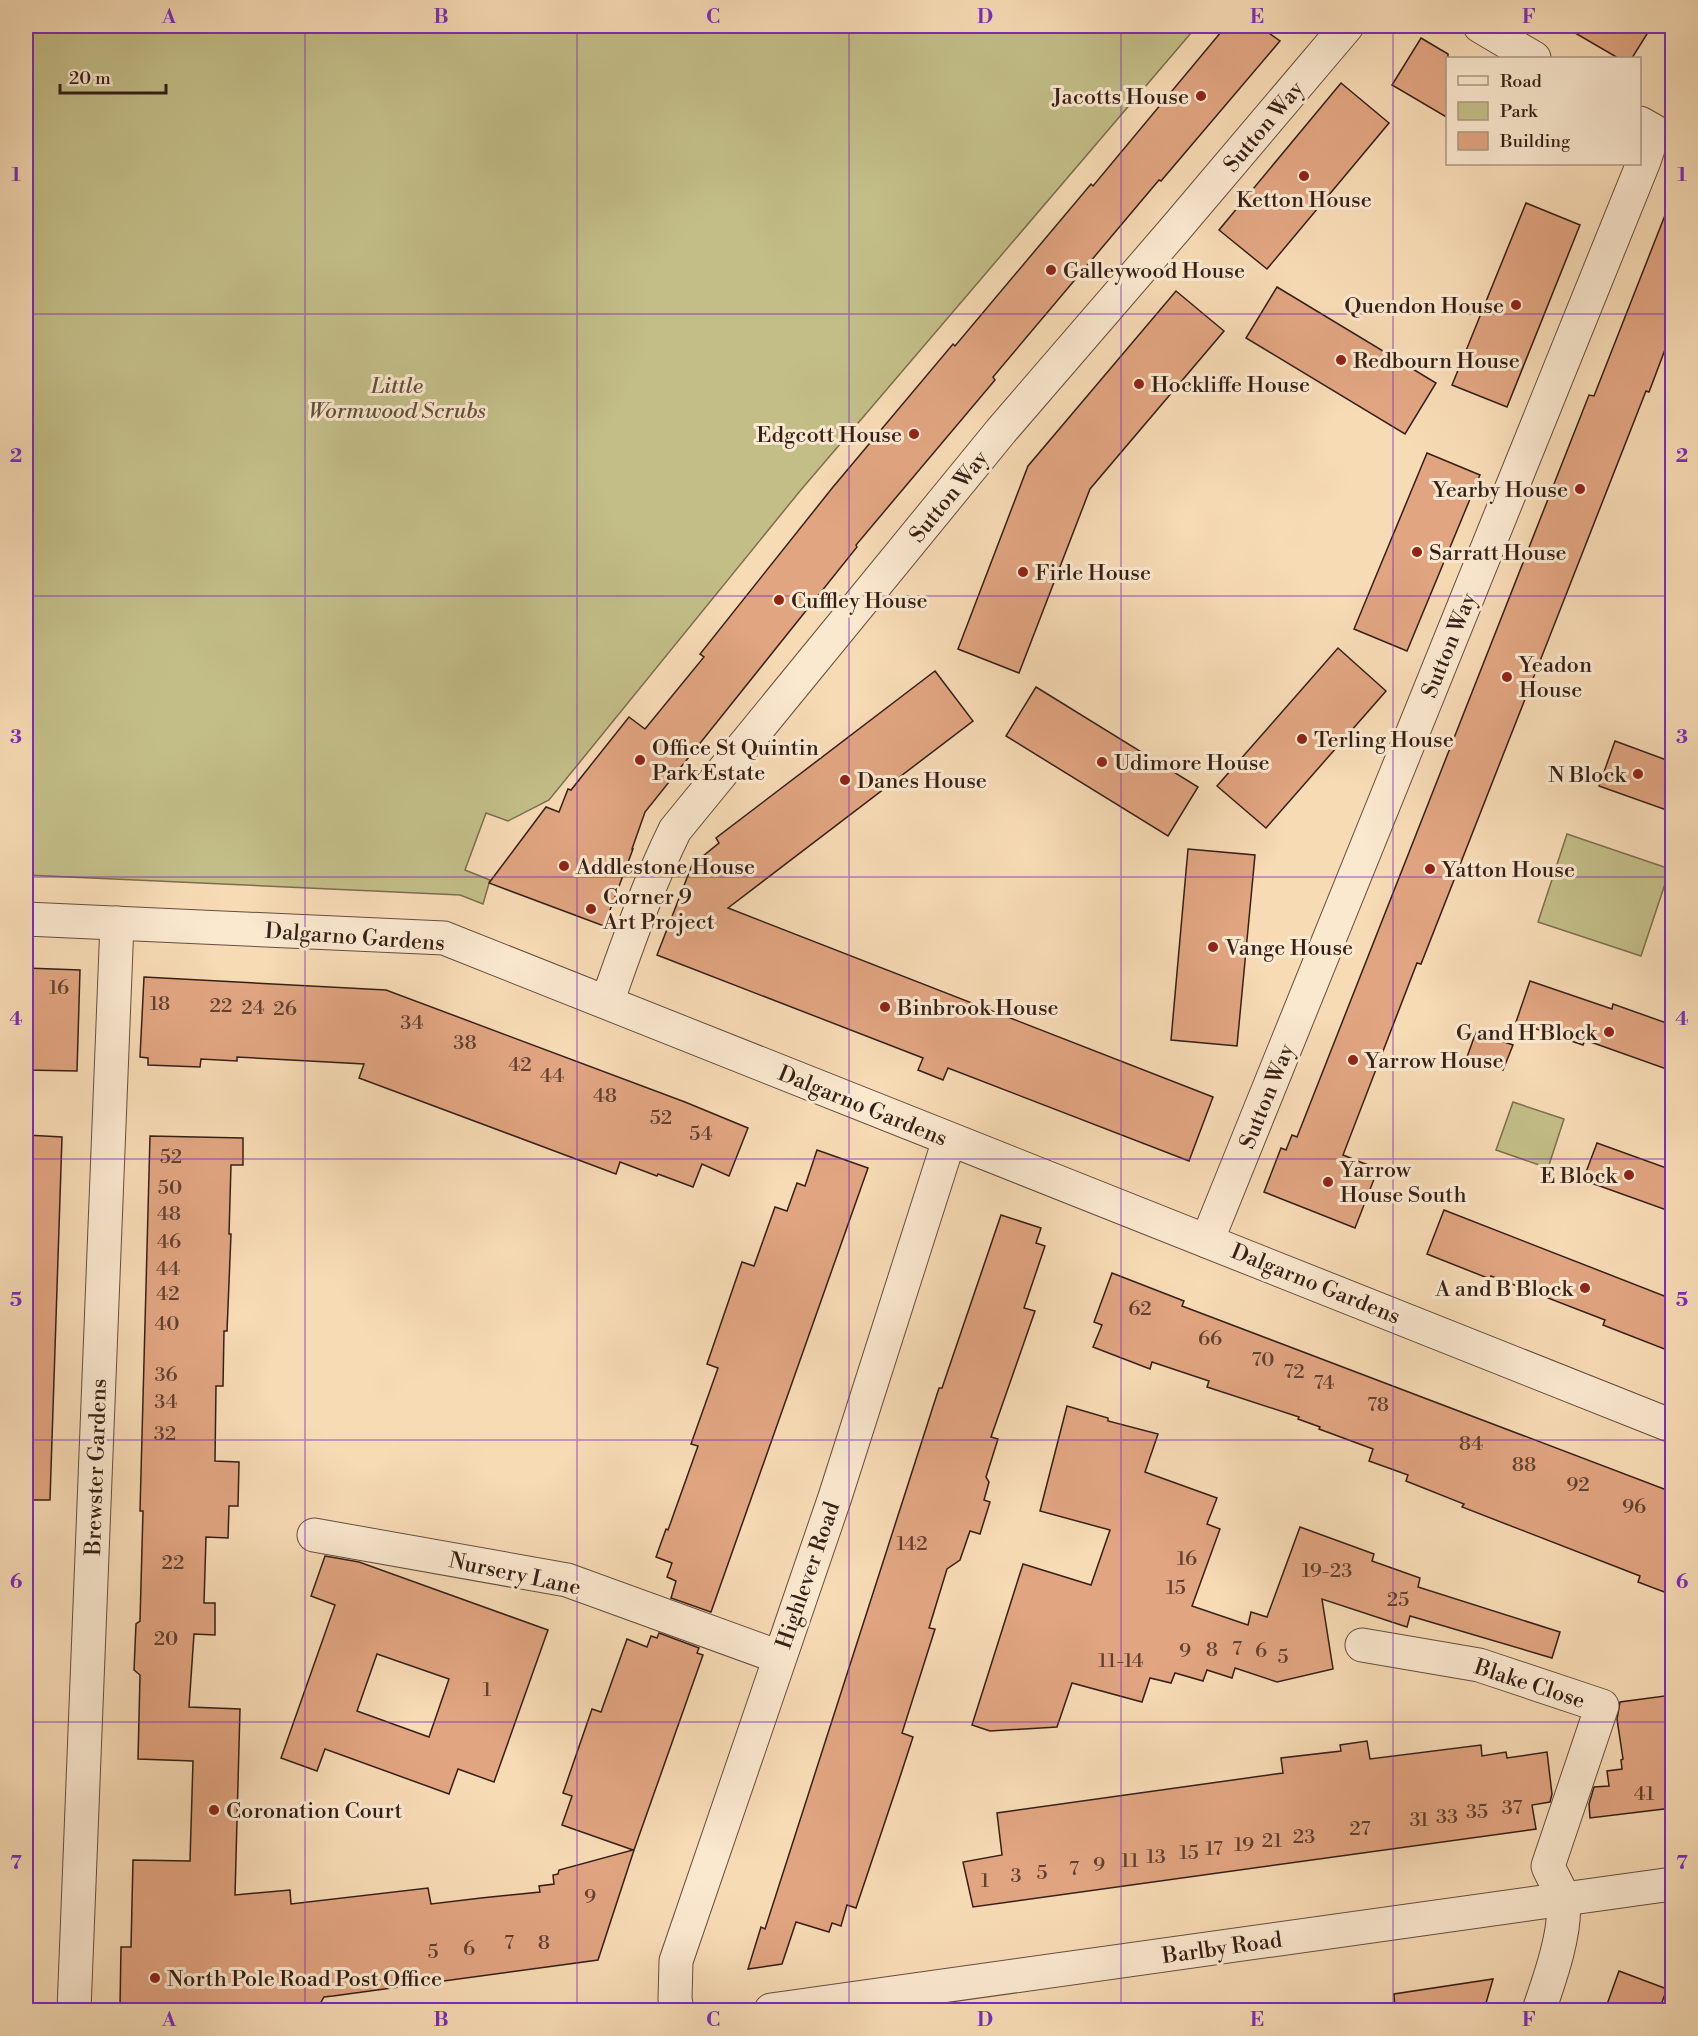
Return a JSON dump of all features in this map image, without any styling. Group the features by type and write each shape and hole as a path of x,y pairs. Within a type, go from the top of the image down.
{"street":[{"name":"Sutton Way","path":"607,1002 656,868 675,830 1001,431 1347,26"},
{"path":"1480,26 1532,57"},
{"name":"Sutton Way","path":"1207,1241 1655,133"},
{"name":"Dalgarno Gardens","path":"26,919 444,938 1672,1426"},
{"name":"Brewster Gardens","path":"74,2010 117,923"},
{"name":"Highlever Road","path":"677,2010 676,1961 835,1497 949,1140"},
{"name":"Nursery Lane","path":"314,1535 567,1580 779,1657"},
{"name":"Blake Close","path":"1362,1645 1479,1665 1602,1706 1548,1866 1563,1899"},
{"name":"Barlby Road","path":"771,2010 1672,1884"},
{"path":"1539,2010 1554,1968 1563,1927 1563,1899"}],"green space":[{"name":"Little Wormwood Scrubs","path":"26,26 1197,26 800,491 549,800 508,821 486,813 465,870 490,880 483,904 460,895 26,875"},
{"path":"1567,834 1670,869 1641,956 1538,922"},
{"path":"1513,1102 1564,1119 1548,1168 1496,1150"}],"building":[{"path":"1226,26 1259,26 1280,41 993,377 995,380 856,545 857,547 645,812 604,926 489,883 546,807 559,812 568,789 571,790 629,717 645,729 704,657 700,654 833,487 1091,184 1093,186"},
{"path":"1563,26 1652,26 1633,57 1616,57"},
{"path":"1421,38 1448,54 1446,57 1446,117 1392,85"},
{"name":"Ketton House","path":"1341,83 1389,123 1267,269 1219,230"},
{"path":"1671,200 1672,331 1649,392 1646,391 1421,964 1417,963 1343,1155 1378,1169 1355,1228 1264,1192 1281,1148 1286,1150 1292,1135 1297,1137 1589,395 1594,396"},
{"name":"Quendon House","path":"1526,203 1580,225 1507,407 1452,385"},
{"name":"Redbourn House","path":"1277,287 1436,383 1405,434 1246,338"},
{"path":"1176,291 1224,331 1090,489 1019,673 958,649 1028,466"},
{"name":"Sarratt House","path":"1427,453 1480,475 1407,651 1354,629"},
{"name":"Terling House","path":"1338,648 1386,691 1266,828 1217,786"},
{"name":"Binbrook House","path":"935,671 973,721 728,908 1213,1097 1189,1161 948,1068 943,1080 918,1070 923,1058 657,955 692,865 719,843 716,838"},
{"name":"Udimore House","path":"1036,687 1198,787 1168,836 1006,736"},
{"name":"N Block","path":"1615,741 1672,762 1672,812 1599,786"},
{"name":"Vange House","path":"1188,849 1255,855 1237,1046 1171,1040"},
{"path":"26,968 80,970 77,1071 26,1070"},
{"path":"144,977 386,990 685,1102 748,1128 729,1176 702,1164 693,1187 620,1162 616,1174 359,1078 364,1064 237,1057 237,1061 201,1059 200,1067 148,1065 148,1058 140,1057"},
{"name":"G and H Block","path":"1530,981 1612,1009 1613,1004 1672,1025 1672,1071 1585,1040 1583,1045 1516,1022"},
{"path":"1476,1032 1513,1045 1503,1070 1467,1057"},
{"path":"26,1135 62,1137 50,1500 26,1500"},
{"path":"150,1136 243,1138 243,1165 231,1165 227,1331 224,1331 223,1386 216,1386 215,1461 239,1462 238,1506 229,1506 228,1538 206,1537 204,1603 215,1603 215,1635 194,1634 189,1707 240,1709 235,1895 290,1890 291,1904 428,1888 431,1904 540,1892 539,1886 554,1884 553,1875 558,1874 559,1870 633,1850 562,1825 572,1796 563,1793 592,1709 601,1712 627,1639 647,1647 651,1636 657,1638 659,1633 699,1648 697,1653 703,1655 598,1960 324,1997 320,2004 267,2010 120,2007 121,1947 131,1947 133,1860 190,1861 193,1761 138,1759 140,1675 134,1670 136,1624 140,1621 143,1511 140,1511"},
{"name":"E Block","path":"1597,1143 1672,1170 1672,1212 1583,1180"},
{"path":"817,1150 868,1168 711,1612 671,1598 676,1581 667,1577 672,1563 656,1557 698,1446 691,1444 718,1368 707,1364 742,1262 754,1266 775,1207 787,1211 797,1183 805,1186"},
{"name":"A and B Block","path":"1444,1210 1672,1299 1672,1352 1603,1325 1605,1320 1427,1254"},
{"path":"1001,1215 1041,1228 1036,1243 1045,1246 1024,1308 1035,1311 991,1437 998,1439 986,1477 989,1482 984,1500 990,1502 980,1534 970,1531 960,1560 947,1569 929,1628 935,1629 902,1733 913,1737 898,1783 856,1908 847,1905 841,1926 832,1923 829,1932 796,1922 782,1964 748,1969 761,1927 765,1929 939,1388 942,1388"},
{"path":"1112,1273 1184,1301 1182,1306 1672,1492 1672,1595 1638,1582 1640,1576 1462,1507 1464,1504 1406,1481 1408,1475 1369,1461 1373,1449 1319,1429 1320,1427 1298,1419 1299,1417 1207,1387 1209,1381 1152,1362 1150,1369 1093,1347 1102,1325 1094,1322"},
{"path":"1067,1406 1108,1418 1108,1421 1158,1434 1145,1472 1217,1498 1207,1524 1220,1529 1192,1606 1248,1625 1251,1612 1267,1617 1300,1527 1374,1554 1372,1561 1420,1578 1418,1587 1560,1632 1552,1658 1410,1616 1407,1627 1322,1599 1333,1669 1277,1682 1235,1668 1232,1678 1207,1670 1203,1681 1175,1673 1171,1683 1150,1678 1142,1702 1072,1683 1057,1727 990,1731 972,1725 1023,1564 1091,1585 1110,1530 1040,1511"},
{"path":"325,1556 359,1562 548,1630 494,1782 458,1769 449,1794 325,1749 317,1771 281,1758 335,1605 311,1596","holes":["377,1654 449,1679 429,1737 357,1711"]},
{"path":"1672,1695 1672,1808 1590,1818 1589,1804 1594,1787 1609,1786 1607,1771 1622,1769 1621,1760 1623,1759 1617,1719 1620,1702"},
{"path":"1367,1741 1370,1759 1481,1745 1482,1756 1506,1752 1507,1758 1547,1752 1552,1794 1550,1802 1532,1805 1536,1829 973,1907 963,1862 1002,1855 997,1813 1283,1773 1281,1758 1341,1751 1340,1745"},
{"path":"1619,1971 1667,1989 1659,2010 1605,2010"},
{"path":"1493,1979 1484,2010 1395,2010 1394,1994"}],"place":[{"name":"Jacotts House","path":"1201,96"},
{"name":"Ketton House","path":"1304,176"},
{"name":"Galleywood House","path":"1051,270"},
{"name":"Quendon House","path":"1516,305"},
{"name":"Redbourn House","path":"1341,360"},
{"name":"Hockliffe House","path":"1139,384"},
{"name":"Edgcott House","path":"914,434"},
{"name":"Yearby House","path":"1580,489"},
{"name":"Sarratt House","path":"1417,552"},
{"name":"Firle House","path":"1023,572"},
{"name":"Cuffley House","path":"779,600"},
{"name":"Yeadon House","path":"1507,677"},
{"name":"Terling House","path":"1302,739"},
{"name":"Office St Quintin Park Estate","path":"640,760"},
{"name":"Udimore House","path":"1102,762"},
{"name":"N Block","path":"1638,774"},
{"name":"Danes House","path":"845,780"},
{"name":"Addlestone House","path":"564,866"},
{"name":"Yatton House","path":"1430,869"},
{"name":"Corner 9 Art Project","path":"591,909"},
{"name":"Vange House","path":"1213,947"},
{"name":"Binbrook House","path":"885,1007"},
{"name":"G and H Block","path":"1609,1032"},
{"name":"Yarrow House","path":"1353,1060"},
{"name":"E Block","path":"1629,1175"},
{"name":"Yarrow House South","path":"1328,1182"},
{"name":"A and B Block","path":"1585,1288"},
{"name":"Coronation Court","path":"214,1810"},
{"name":"North Pole Road Post Office","path":"155,1978"}]}
